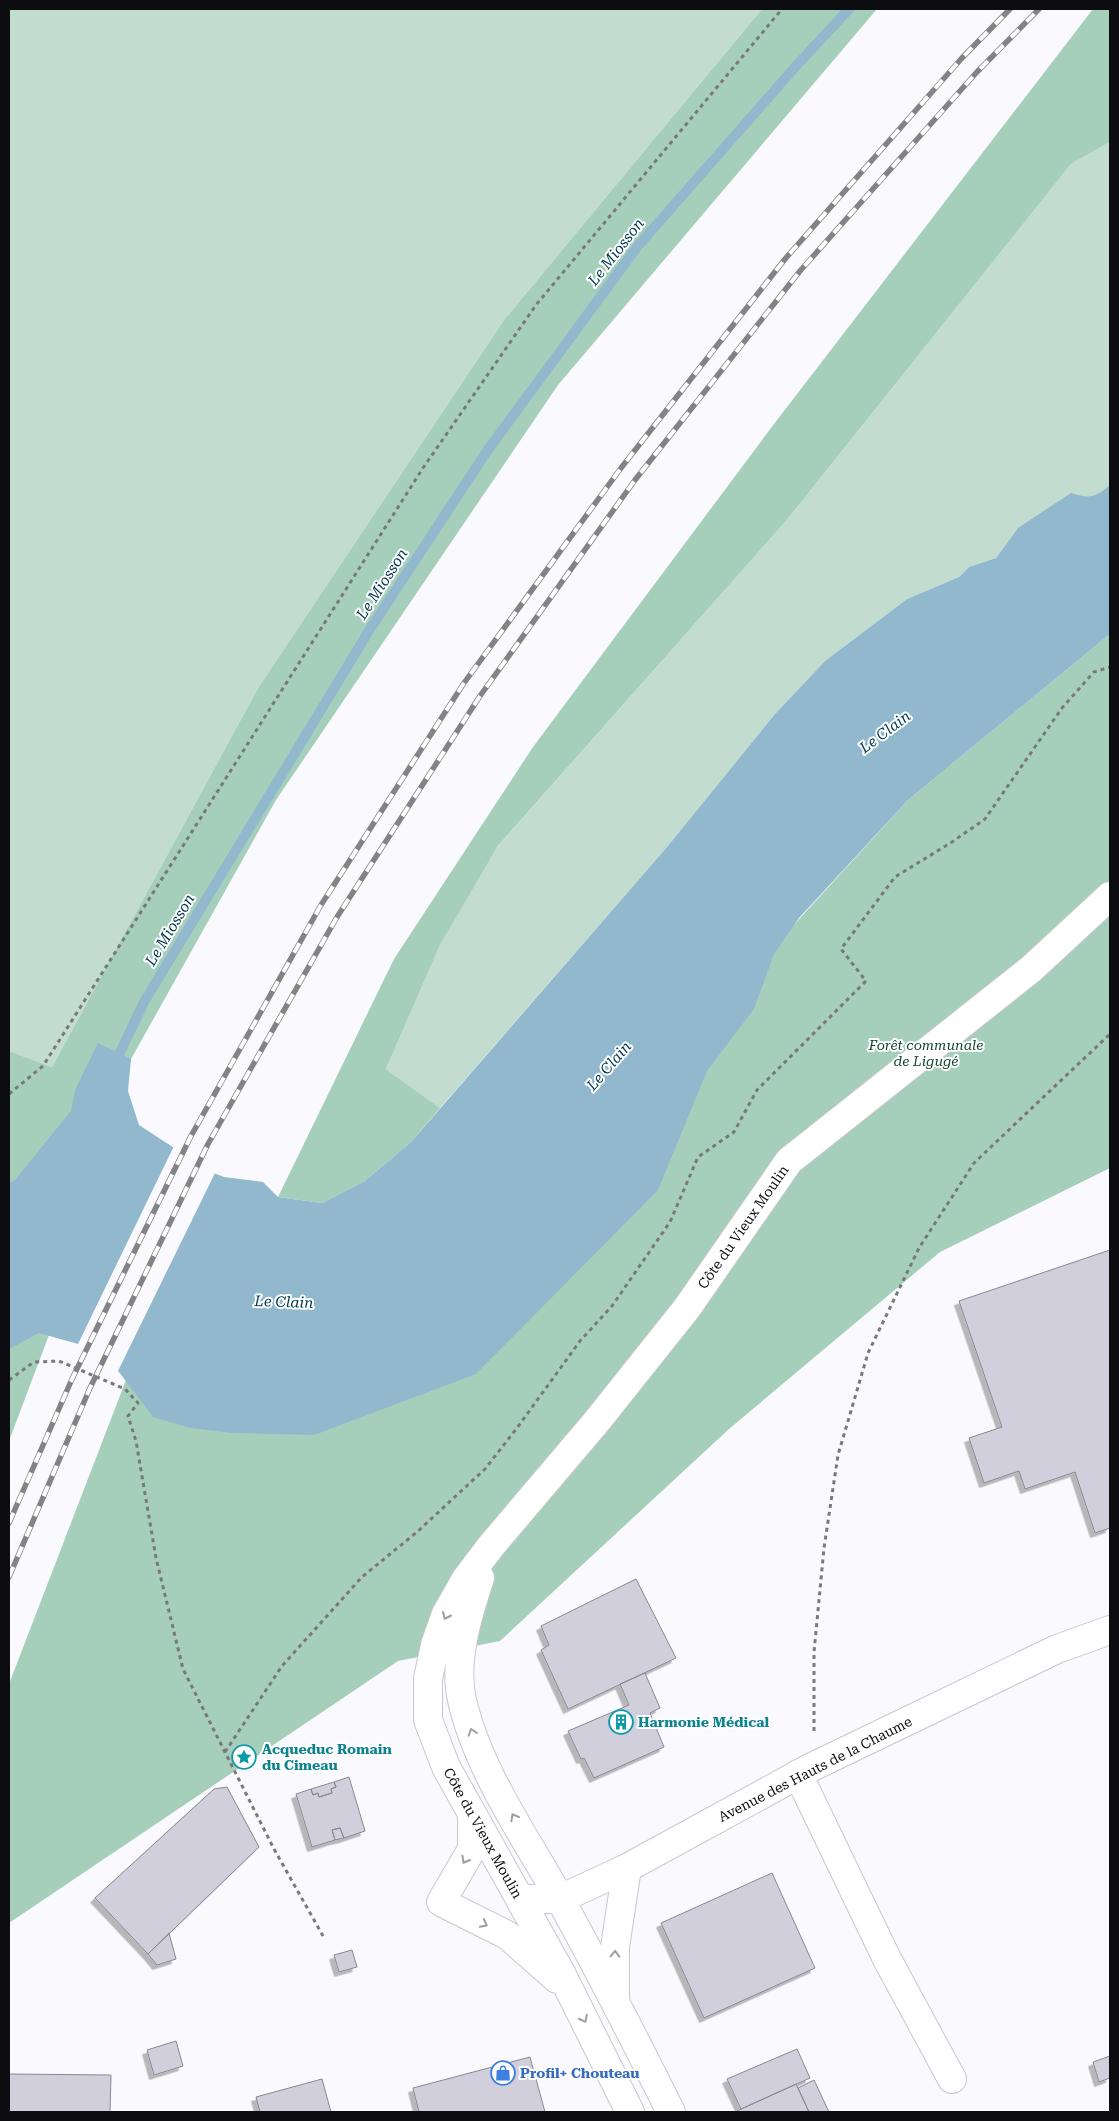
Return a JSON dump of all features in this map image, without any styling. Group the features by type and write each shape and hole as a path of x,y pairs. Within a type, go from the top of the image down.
{"street":[{"name":"Côte du Vieux Moulin","path":"630,2112 520,1899 446,1767 428,1720 428,1679 435,1645 446,1614 466,1579 491,1546 597,1421 687,1308 789,1161 1032,969 1110,896"},
{"name":"Côte du Vieux Moulin","path":"491,1546 467,1618 460,1661 461,1699 474,1740 491,1776 560,1899 671,2112"},
{"name":"Avenue des Hauts de la Chaume","path":"520,1899 560,1899 627,1868 805,1771 1057,1649 1110,1630"},
{"path":"805,1771 887,1958 952,2079"},
{"path":"472,1813 472,1849 441,1902 507,1935 570,1993"},
{"path":"615,2003 615,1946 627,1868"}],"path":[{"path":"9,1094 43,1066 422,468 536,305 782,9"},
{"path":"225,1752 282,1666 362,1577 417,1532 485,1469 580,1341 612,1306 670,1222 698,1157 734,1132 757,1090 866,981 841,949 895,877 985,819 1062,708 1094,672 1110,667"},
{"path":"805,1771 815,1717 814,1652 824,1548 838,1455 868,1353 919,1248 974,1163 1110,1034"},
{"path":"9,1380 34,1362 59,1361 125,1390 138,1403 128,1416 136,1441 156,1558 183,1669 274,1849 323,1936"}],"green space":[{"path":"9,9 762,9 504,320 258,688 52,1067 9,1051"},
{"path":"762,9 877,9 558,385 276,800 131,1059 51,1284 49,1335 9,1441 9,1051 52,1067 258,688 504,320"},
{"path":"1093,9 1110,9 1110,142 1071,164 786,521 497,847 440,945 386,1069 440,1108 412,1141 365,1181 322,1203 278,1197 394,959 533,747 774,424"},
{"path":"1110,142 1110,485 1099,494 1018,528 996,558 969,567 959,577 907,599 825,661 775,714 667,847 440,1108 386,1069 440,945 491,854 786,521 1071,164"},
{"name":"Forêt communale de Ligugé","path":"1110,634 1110,1168 940,1252 729,1429 500,1641 398,1661 9,1923 9,1684 126,1380 461,1289 908,800"}],"water":[{"name":"Le Clain","path":"1110,485 1110,634 908,800 799,918 774,954 754,1009 707,1071 658,1190 476,1374 314,1435 232,1433 190,1428 153,1417 119,1372 78,1344 39,1333 9,1349 9,1183 14,1181 71,1111 75,1090 98,1043 131,1059 128,1091 139,1125 211,1172 224,1177 263,1182 278,1197 322,1203 365,1181 412,1141 667,847 775,714 825,661 907,599 959,577 969,567 996,558 1018,528 1071,493 1087,497 1092,496 1100,493"}],"pier":[{"path":"174,1146 216,1171 117,1373 77,1346"}],"building":[{"path":"1110,1250 1110,1528 1095,1533 1075,1472 1025,1489 1019,1471 984,1483 969,1438 1002,1427 959,1301"},
{"path":"636,1579 676,1658 568,1709 541,1650 549,1645 541,1626"},
{"name":"Harmonie Médical","path":"645,1673 660,1708 650,1713 664,1747 594,1778 584,1758 581,1759 568,1731 629,1705 620,1684"},
{"path":"349,1777 365,1831 344,1838 340,1828 332,1830 335,1840 312,1847 296,1794 311,1789 313,1795 318,1793 319,1797 332,1793 331,1789 336,1787 334,1782"},
{"path":"334,1782 336,1787 331,1789 332,1793 319,1797 318,1793 313,1795 311,1789"},
{"path":"227,1787 259,1847 148,1954 95,1898 214,1789"},
{"path":"340,1828 344,1838 335,1840 332,1830"},
{"path":"772,1873 815,1968 704,2018 661,1923"},
{"path":"169,1933 176,1959 157,1965 148,1954"},
{"path":"352,1950 357,1967 339,1972 334,1955"},
{"path":"176,2041 183,2066 154,2075 147,2050"},
{"path":"797,2049 810,2078 741,2109 727,2079"},
{"path":"1110,2056 1110,2078 1099,2082 1093,2062"},
{"name":"Profil+ Chouteau","path":"530,2057 545,2112 419,2112 413,2088"},
{"path":"9,2074 111,2075 110,2112 9,2112"},
{"path":"322,2079 331,2112 260,2112 256,2097"},
{"path":"814,2080 829,2112 809,2112 798,2088"},
{"path":"796,2084 809,2112 737,2112 737,2111"}],"waterway":[{"name":"Le Miosson","path":"114,1065 144,1002 370,629 487,451 637,247 797,65 849,9"}],"railway":[{"path":"9,1523 72,1379 191,1136 321,905 464,683 621,468 785,259 961,59 1010,9"},
{"path":"9,1577 90,1388 208,1144 337,917 480,696 635,480 800,271 976,73 1039,9"}],"place":[{"name":"Harmonie Médical","path":"621,1722"},
{"name":"Acqueduc Romain du Cimeau","path":"244,1757"},
{"name":"Profil+ Chouteau","path":"503,2073"}]}
